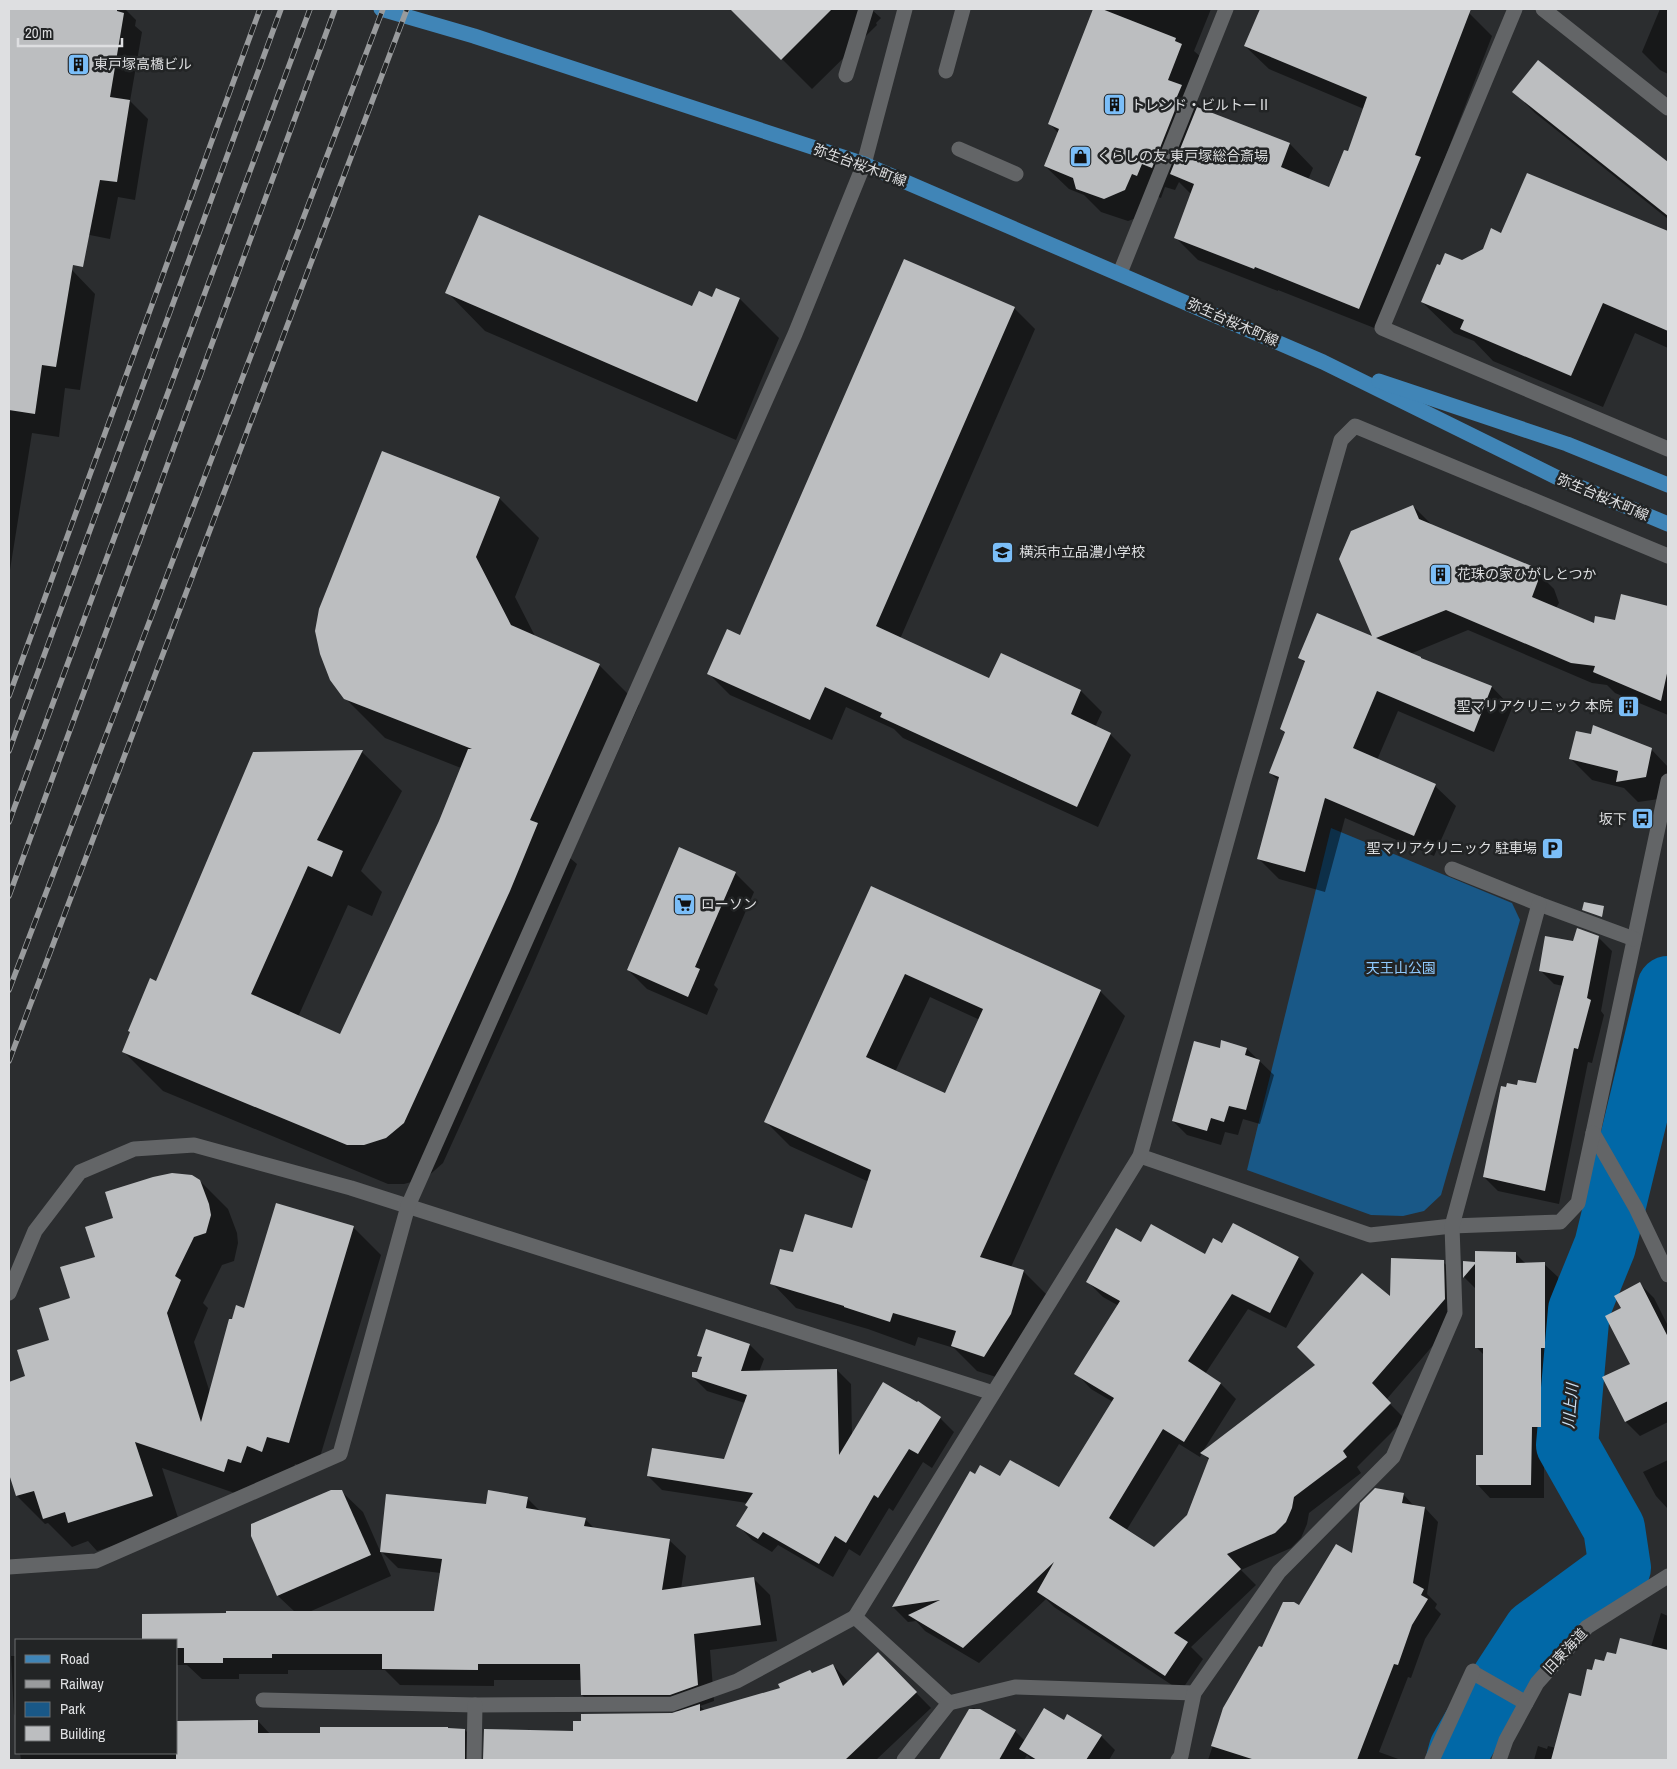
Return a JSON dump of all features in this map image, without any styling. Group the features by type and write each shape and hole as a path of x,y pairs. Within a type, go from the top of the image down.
{"main road":[{"name":"弥生台桜木町線","path":"381,9 474,36 864,164 1323,362 1556,477 1668,524"},
{"name":"弥生台桜木町線","path":"1323,362 1567,444 1668,485"}],"street":[{"path":"846,75 866,9"},
{"path":"9,1567 96,1561 340,1454 408,1206 794,334 864,164 905,9"},
{"path":"946,70 963,9"},
{"path":"1120,273 1226,9"},
{"path":"1514,9 1382,328 1668,449"},
{"path":"1543,9 1668,108"},
{"path":"959,149 1016,174"},
{"path":"263,1700 475,1705 672,1704 737,1681 855,1617 1140,1156 1242,783 1341,440 1355,426 1668,556"},
{"path":"1140,1156 1370,1235 1452,1226 1560,1222 1578,1203 1668,781"},
{"path":"1452,869 1634,939"},
{"path":"1178,1760 1194,1693 1279,1572 1393,1457 1455,1313 1452,1226 1539,904"},
{"path":"1593,1133 1600,1149 1636,1208 1668,1275"},
{"path":"9,1292 35,1231 80,1172 134,1149 194,1145 408,1206 993,1392"},
{"name":"旧東海道","path":"1499,1760 1506,1740 1536,1683 1587,1627 1668,1576"},
{"path":"855,1617 948,1703"},
{"path":"1432,1760 1475,1673 1526,1703"},
{"path":"904,1760 948,1703 1015,1688 1194,1693"},
{"path":"474,1760 475,1705"}],"green space":[{"name":"天王山公園","path":"1331,828 1512,903 1520,920 1441,1195 1424,1211 1403,1216 1371,1215 1247,1170"}],"building":[{"path":"9,9 117,9 117,11 124,13 110,97 130,100 117,182 100,180 83,267 73,265 56,367 42,365 35,414 9,410"},
{"path":"730,9 832,9 781,60"},
{"name":"トレンド・ビルトーⅡ","path":"1093,9 1102,9 1176,38 1175,41 1182,44 1168,80 1182,85 1176,99 1179,100 1152,168 1142,164 1137,176 1132,174 1125,190 1104,199 1076,189 1073,178 1044,166 1059,129 1048,124"},
{"path":"1260,9 1471,9 1415,155 1421,157 1359,309 1255,267 1254,269 1174,238 1194,184 1170,174 1197,107 1290,143 1281,167 1329,187 1344,150 1348,151 1367,97 1244,46"},
{"path":"1538,60 1668,162 1668,216 1512,92"},
{"path":"1527,173 1668,231 1668,331 1603,303 1571,376 1460,329 1464,320 1421,302 1437,264 1440,265 1445,253 1462,260 1483,249 1491,228 1501,233"},
{"path":"479,215 692,306 699,291 712,297 716,288 740,298 697,402 445,293"},
{"path":"904,259 1015,307 876,626 989,678 1001,653 1081,690 1071,714 1111,733 1077,807 880,717 882,713 825,687 810,720 707,674 727,629 740,635"},
{"path":"382,451 500,497 476,557 511,625 600,664 530,820 538,823 510,891 404,1123 386,1138 364,1145 347,1145 122,1052 130,1032 128,1031 150,978 156,981 253,752 363,750 317,840 343,851 332,877 308,866 251,994 340,1034 439,821 468,749 472,749 344,699 330,680 320,654 315,631 319,609"},
{"path":"1413,505 1419,519 1534,567 1538,581 1532,597 1594,623 1595,616 1615,620 1621,594 1668,606 1668,669 1661,701 1593,672 1595,666 1571,663 1446,610 1376,638 1492,686 1474,732 1377,691 1353,748 1436,784 1414,836 1325,798 1305,872 1257,859 1279,777 1269,773 1285,732 1280,729 1305,661 1298,658 1317,613 1372,636 1339,559 1351,531"},
{"path":"1593,725 1652,748 1646,777 1616,782 1618,771 1569,759 1576,731 1591,734"},
{"path":"679,847 736,872 695,967 700,969 688,997 627,970"},
{"path":"871,886 1101,990 980,1257 1024,1270 1011,1314 984,1357 951,1346 956,1331 893,1313 890,1322 770,1284 780,1249 793,1252 805,1214 852,1228 871,1170 764,1122","holes":["905,974 983,1009 945,1093 866,1057"]},
{"path":"1584,902 1604,906 1602,917 1582,910"},
{"path":"1577,928 1599,936 1587,998 1591,1000 1578,1049 1574,1048 1545,1191 1483,1177 1501,1086 1506,1087 1507,1083 1517,1085 1518,1080 1536,1083 1564,976 1539,971 1545,936 1573,941"},
{"path":"1221,1040 1247,1048 1245,1055 1260,1060 1246,1110 1229,1106 1224,1122 1211,1118 1207,1131 1172,1121 1194,1041 1220,1048"},
{"path":"172,1173 192,1175 200,1180 211,1215 206,1233 194,1237 175,1276 181,1280 167,1313 201,1422 229,1319 232,1319 236,1305 244,1308 276,1203 354,1226 289,1443 267,1437 262,1452 247,1446 241,1463 228,1459 224,1472 135,1442 153,1496 68,1523 65,1512 43,1519 34,1491 16,1496 9,1474 9,1382 25,1376 17,1350 49,1340 39,1308 70,1298 60,1267 95,1257 85,1227 113,1218 105,1192"},
{"path":"1233,1223 1299,1257 1270,1313 1232,1294 1188,1361 1221,1383 1184,1442 1163,1429 1109,1518 1154,1547 1187,1515 1209,1458 1200,1453 1315,1365 1297,1347 1362,1273 1390,1296 1391,1258 1444,1260 1445,1299 1372,1383 1391,1403 1343,1451 1347,1457 1294,1497 1286,1522 1275,1533 1227,1554 1241,1569 1174,1633 1188,1642 1165,1676 1037,1592 1054,1562 963,1648 908,1615 940,1600 892,1607 970,1471 975,1474 980,1465 1000,1476 1010,1460 1059,1487 1114,1398 1074,1374 1120,1301 1086,1282 1116,1228 1141,1242 1151,1224 1205,1254 1213,1238 1222,1243"},
{"path":"1475,1251 1516,1252 1516,1263 1545,1262 1545,1348 1541,1348 1541,1427 1532,1427 1531,1485 1476,1485 1476,1455 1483,1455 1483,1348 1475,1348 1475,1264 1463,1278 1463,1261 1475,1262"},
{"path":"1640,1282 1668,1337 1668,1401 1625,1422 1602,1377 1630,1364 1605,1316 1621,1308 1614,1296"},
{"path":"706,1329 750,1344 741,1371 837,1369 839,1455 883,1382 918,1401 941,1417 918,1454 909,1449 878,1498 874,1495 846,1543 835,1536 819,1564 763,1532 758,1539 736,1526 748,1507 745,1505 753,1493 647,1476 652,1448 724,1459 747,1395 692,1377 692,1372 697,1372 702,1357 697,1356"},
{"path":"1375,1488 1404,1493 1402,1503 1425,1507 1413,1583 1424,1589 1421,1595 1428,1599 1412,1625 1398,1665 1394,1664 1357,1760 1255,1760 1211,1746 1223,1708 1259,1646 1262,1647 1283,1602 1294,1602 1299,1605 1336,1544 1352,1553 1360,1503"},
{"path":"331,1490 342,1490 371,1555 277,1596 251,1536 251,1524"},
{"path":"488,1490 528,1497 526,1508 586,1518 584,1526 670,1539 662,1590 754,1577 761,1625 694,1634 698,1685 670,1695 581,1695 580,1664 478,1664 478,1670 382,1669 382,1654 272,1654 272,1658 223,1658 223,1663 184,1663 184,1648 178,1648 178,1639 142,1639 142,1614 226,1613 226,1611 434,1611 442,1559 380,1552 386,1494 486,1504"},
{"path":"1620,1638 1668,1650 1668,1760 1551,1760 1569,1693 1581,1696 1587,1669 1592,1670 1595,1659 1604,1661 1607,1652 1616,1654"},
{"path":"878,1652 917,1692 845,1760 483,1760 484,1729 573,1731 573,1721 581,1721 581,1714 672,1713 700,1704 700,1711 780,1688 778,1684 810,1670 812,1673 833,1664 843,1686"},
{"path":"1044,1708 1064,1720 1067,1714 1102,1735 1086,1760 1037,1760 1019,1749"},
{"path":"969,1709 980,1709 1016,1730 999,1760 939,1760"},
{"path":"258,1720 258,1733 320,1733 320,1727 448,1727 465,1729 465,1760 176,1759 176,1754 178,1754 178,1721"}],"waterway":[{"name":"川上川","path":"1457,1760 1460,1749 1485,1706 1534,1631 1620,1568 1614,1528 1567,1445 1579,1310 1605,1246 1668,987"}],"railway":[{"path":"9,696 260,9"},
{"path":"9,751 281,9"},
{"path":"9,822 310,9"},
{"path":"9,896 335,9"},
{"path":"9,990 383,9"},
{"path":"9,1061 407,9"}],"place":[{"name":"東戸塚高橋ビル","path":"78,64"},
{"name":"トレンド・ビルトーⅡ","path":"1115,105"},
{"name":"くらしの友 東戸塚総合斎場","path":"1081,156"},
{"name":"横浜市立品濃小学校","path":"1003,552"},
{"name":"花珠の家ひがしとつか","path":"1441,574"},
{"name":"聖マリアクリニック 本院","path":"1629,706"},
{"name":"坂下","path":"1643,819"},
{"name":"聖マリアクリニック 駐車場","path":"1553,848"},
{"name":"ローソン","path":"685,904"}]}
